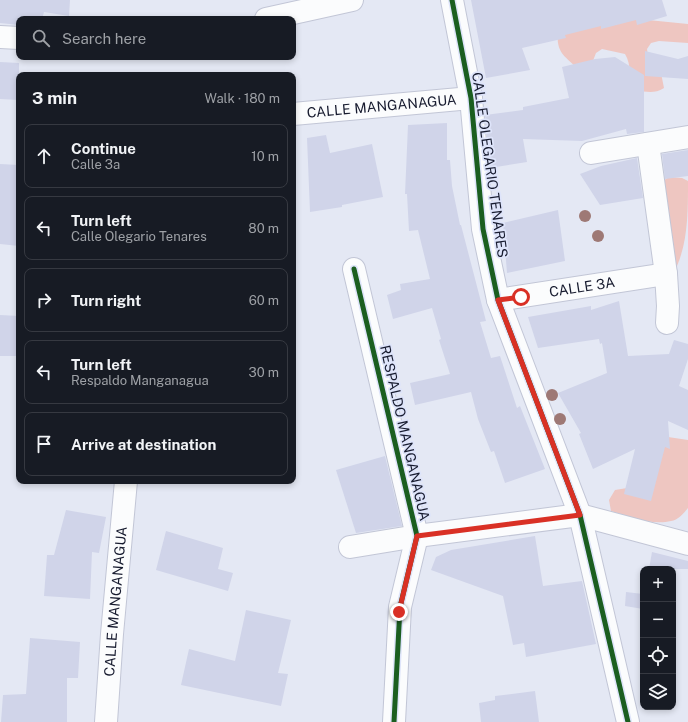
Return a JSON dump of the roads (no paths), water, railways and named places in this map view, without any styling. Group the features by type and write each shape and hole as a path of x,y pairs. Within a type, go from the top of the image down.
{"street":[{"path":"280,16 352,0"},
{"name":"CALLE OLEGARIO TENARES","path":"452,0 471,98 483,229 498,300 580,515 628,722"},
{"path":"0,37 16,38"},
{"name":"CALLE MANGANAGUA","path":"296,114 471,98"},
{"path":"591,153 688,137"},
{"path":"648,144 666,274 668,301 667,323"},
{"name":"RESPALDO MANGANAGUA","path":"354,269 417,536 400,607 394,722"},
{"name":"CALLE 3A","path":"498,300 666,274"},
{"name":"CALLE MANGANAGUA","path":"106,722 112,634 126,484"},
{"path":"350,548 417,536 580,515 688,544"}]}
